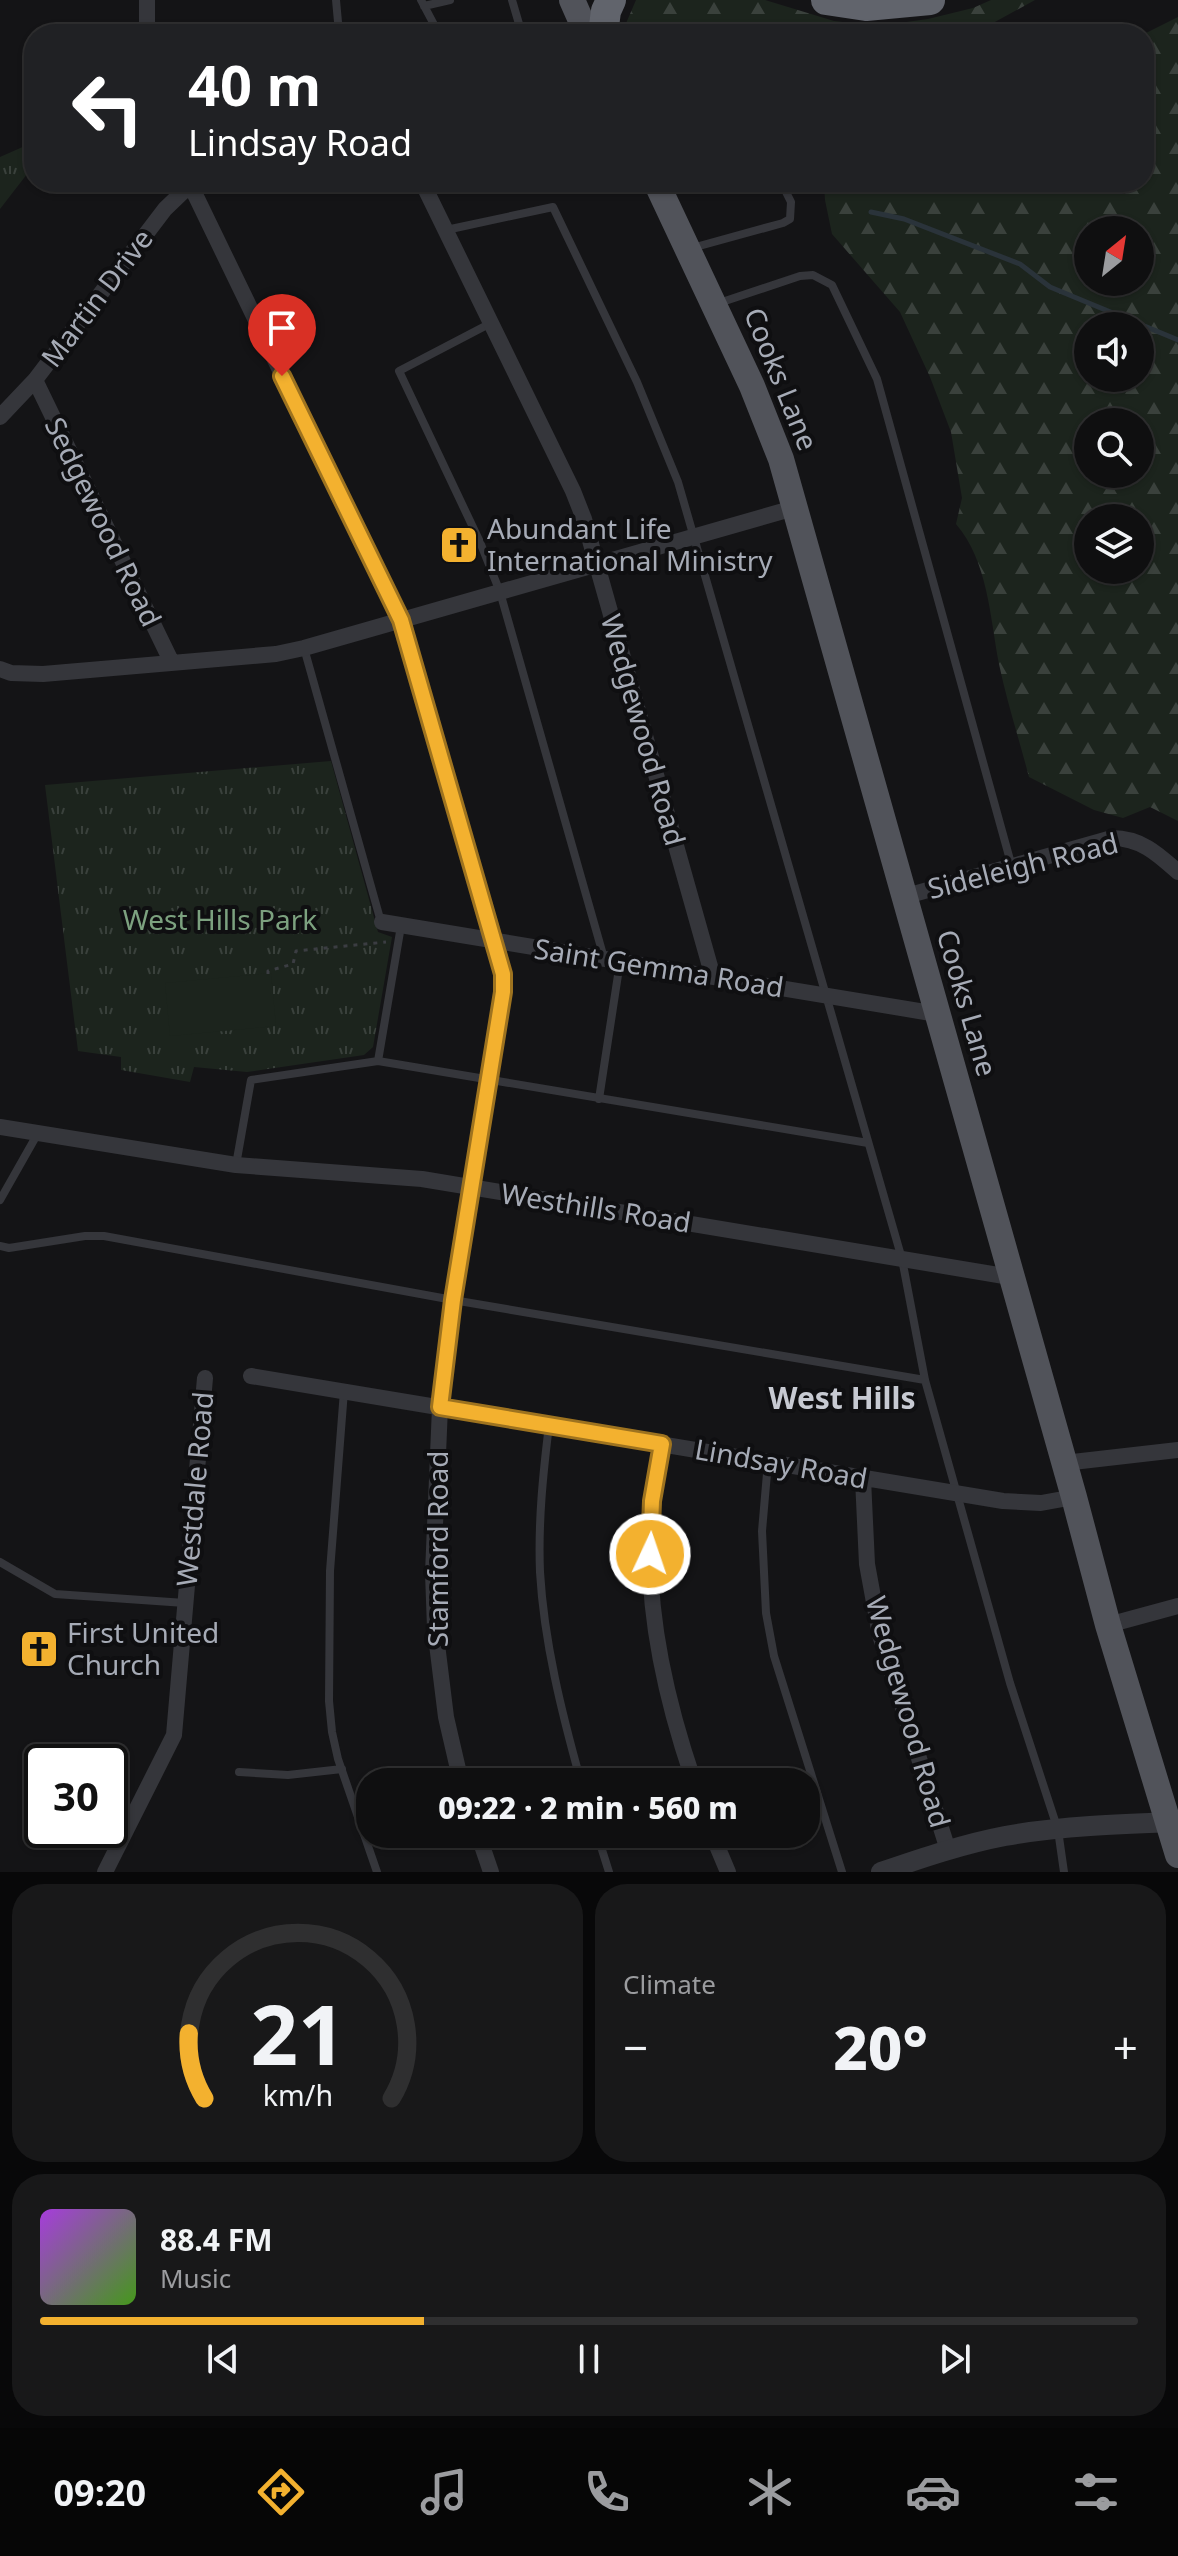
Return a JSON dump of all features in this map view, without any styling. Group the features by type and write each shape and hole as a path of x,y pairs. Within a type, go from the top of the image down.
{"highway":[{"path":"604,24 611,0"},
{"path":"826,0 866,6 930,0"}],"main road":[{"path":"572,0 583,24"},
{"name":"Cooks Lane","path":"661,192 752,386 781,459 1108,1625 1173,1823 1178,1855"}],"street":[{"path":"147,0 147,24"},
{"name":"Martin Drive","path":"0,417 35,380 165,209 183,192"},
{"name":"Stamford Road","path":"196,192 401,620 501,961 503,992 453,1300 440,1407 433,1573 435,1628 446,1717 458,1768"},
{"name":"Wedgewood Road","path":"427,192 573,491 713,977"},
{"name":"Sedgewood Road","path":"35,380 172,663"},
{"path":"0,669 11,673 43,674 276,654 794,508"},
{"name":"Sideleigh Road","path":"903,897 1112,838 1127,838 1142,843 1178,872"},
{"name":"Saint Gemma Road","path":"382,922 400,933 494,941 937,1014"},
{"name":"Westhills Road","path":"0,1127 236,1165 422,1179 1010,1277"},
{"name":"Lindsay Road","path":"251,1376 956,1494 1019,1503 1074,1497"},
{"name":"Westdale Road","path":"105,1872 174,1735 205,1378"},
{"path":"662,1444 652,1501 650,1554 653,1605 671,1707 690,1768"},
{"path":"1064,1463 1178,1450"},
{"name":"Wedgewood Road","path":"863,1479 867,1564 880,1635 948,1850"},
{"path":"1108,1625 1178,1606"},
{"path":"881,1872 948,1850 1006,1836 1173,1823"},
{"path":"483,1848 491,1872"},
{"path":"718,1848 728,1872"}],"lane":[{"path":"336,0 338,24"},
{"path":"434,24 423,3 450,0"},
{"path":"512,0 519,24"},
{"path":"688,249 790,219 791,202 786,192"},
{"path":"445,230 553,207 637,382 678,482 902,1259 925,1380 1010,1683 1058,1830 1064,1872"},
{"path":"715,304 800,276 813,275 832,285 877,379 1012,867"},
{"path":"491,323 399,371 480,542 500,592 612,960 599,1099"},
{"path":"304,648 382,922"},
{"path":"378,1061 400,933"},
{"path":"236,1165 251,1080 378,1061 868,1143"},
{"path":"0,1200 38,1133"},
{"path":"0,1246 9,1248 104,1236 453,1300 925,1380"},
{"path":"344,1391 330,1571 332,1732 377,1872"},
{"path":"549,1425 539,1527 540,1574 560,1700 577,1768"},
{"path":"768,1461 762,1531 766,1613 774,1656 842,1872"},
{"path":"0,1562 55,1594 185,1603"},
{"path":"239,1772 288,1775 342,1769"},
{"path":"601,1848 609,1872"}],"path":[{"path":"268,974 268,971 293,964 296,951 400,933"}],"green space":[{"path":"636,0 765,0 834,21 860,24 626,24"},
{"path":"991,0 1035,0 993,23 892,24 928,19 973,8"},
{"path":"1178,17 1178,821 1150,807 1123,818 1094,810 1029,777 1002,678 981,572 967,539 956,524 962,498 951,432 900,312 832,234 825,192 1154,192 1154,29"},
{"path":"24,146 24,178 0,209 0,157"},
{"name":"West Hills Park","path":"331,761 378,932 392,937 373,1047 364,1055 247,1072 194,1067 190,1082 121,1070 121,1057 78,1051 45,785"},
{"path":"271,973 276,1026 170,1036 165,983"}],"waterway":[{"path":"871,212 904,219 1020,264 1050,287 1178,340"}],"place":[{"name":"Abundant Life International Ministry","path":"459,545"},
{"name":"First United Church","path":"39,1649"}],"district":[{"name":"West Hills","path":"842,1399"}],"route":[{"path":"282,376 401,620 503,974 503,992 453,1300 440,1407 662,1444 652,1501 650,1554"}]}
